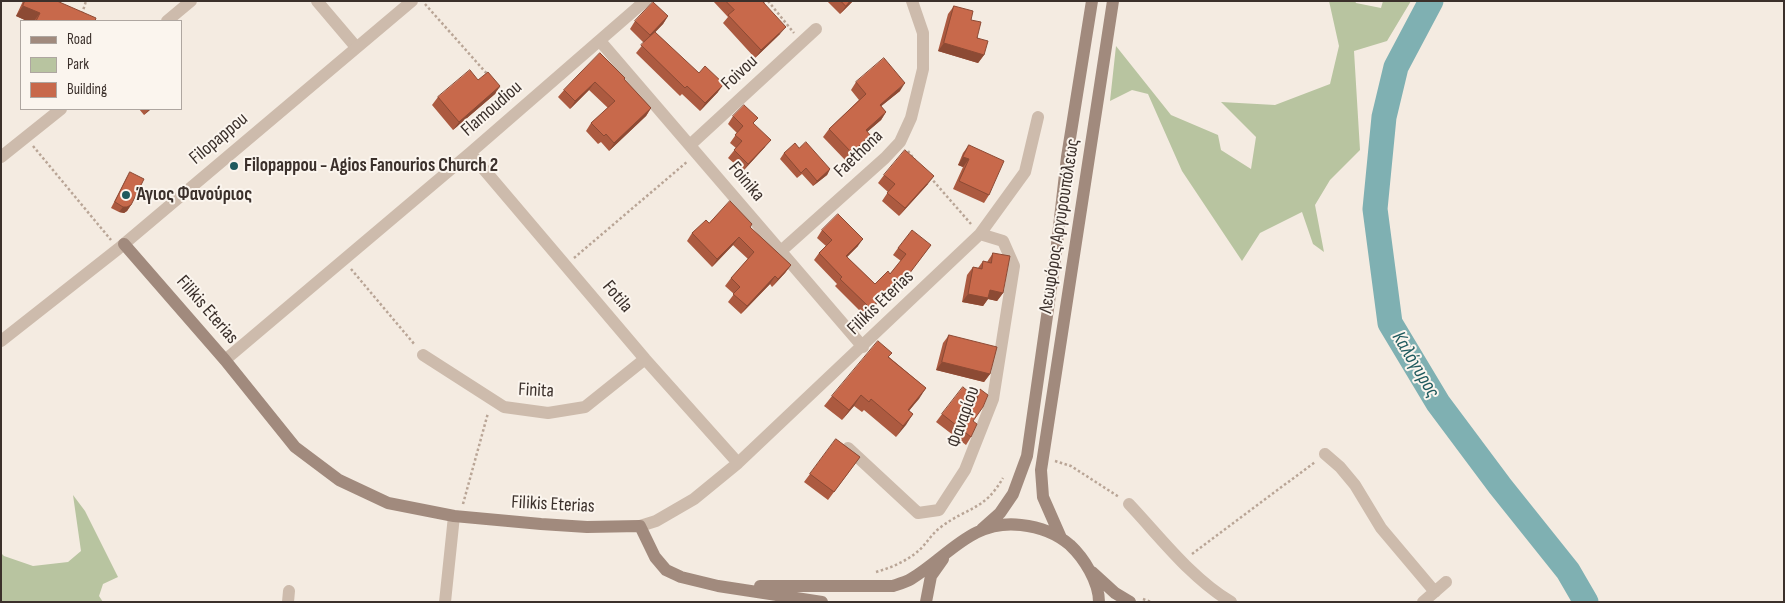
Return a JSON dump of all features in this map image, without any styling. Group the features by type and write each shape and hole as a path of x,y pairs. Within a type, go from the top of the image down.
{"main road":[{"name":"Λεωφόρος Αργυρουπόλεως","path":"718,586 893,586 910,580 950,549 982,528 1000,513 1013,494 1026,456 1056,254 1067,157 1092,1"},
{"name":"Λεωφόρος Αργυρουπόλεως","path":"1061,538 1043,497 1041,470 1048,458 1113,1"},
{"name":"Filikis Eterias","path":"121,247 225,360 295,447 339,480 388,503 457,516 587,527 640,526"},
{"path":"982,528 1009,523 1036,526 1061,538 1077,552 1090,570 1115,593 1133,599"},
{"path":"640,526 655,557 666,570 682,577 718,586 822,602"},
{"path":"926,602 931,576 950,549"},
{"path":"1090,570 1099,602"}],"street":[{"path":"168,20 191,1"},
{"path":"317,1 356,47"},
{"name":"Filopappou","path":"1,341 121,247 412,1"},
{"name":"Flamoudiou","path":"225,360 470,153 645,1"},
{"name":"Faethona","path":"780,251 885,158 900,142 911,118 923,69 923,34 912,1"},
{"name":"Foivou","path":"693,149 816,29"},
{"name":"Foinika","path":"600,41 862,347"},
{"path":"3,151 26,137 60,110"},
{"name":"Filikis Eterias","path":"640,526 656,521 694,499 738,463 980,234 1024,172 1038,117"},
{"name":"Fotila","path":"470,153 645,358 738,463"},
{"name":"Φαναρίου","path":"848,448 918,513 939,510 965,470 993,399 1014,266 1003,241 980,234"},
{"name":"Finita","path":"423,355 504,407 548,413 585,407 645,358"},
{"path":"1325,454 1356,485 1380,528 1435,592"},
{"path":"1129,504 1212,590 1231,602"},
{"path":"444,602 457,516"},
{"path":"1423,602 1446,582"}],"path":[{"path":"80,20 86,1"},
{"path":"422,1 520,110"},
{"path":"768,1 802,42"},
{"path":"26,137 121,247"},
{"path":"900,142 918,163"},
{"path":"566,265 693,149"},
{"path":"924,170 980,234"},
{"path":"344,260 423,355"},
{"path":"457,516 491,399"},
{"path":"1182,561 1325,454"},
{"path":"1048,458 1053,469"},
{"path":"1048,458 1071,466 1129,504"},
{"path":"1133,599 1151,602"}],"green space":[{"path":"1329,1 1355,1 1356,3 1381,8 1383,1 1411,1 1387,41 1354,51 1360,150 1330,180 1315,205 1324,252 1313,244 1302,212 1260,233 1242,261 1182,171 1148,94 1132,90 1110,101 1116,46 1171,115 1218,135 1221,150 1251,169 1256,137 1221,102 1275,105 1330,84 1339,46"},
{"path":"73,495 85,511 118,577 103,584 99,596 103,602 1,602 1,553 4,556 33,566 68,562 81,551"}],"building":[{"path":"25,1 57,1 96,18 95,20 36,20 40,13 23,6"},
{"path":"726,1 765,1 763,2 786,27 761,50 728,15 734,10"},
{"path":"841,1 850,1 846,6"},
{"path":"653,2 668,16 650,35 635,21"},
{"path":"954,6 973,11 971,20 981,22 977,38 988,41 984,55 944,43"},
{"path":"655,32 699,73 705,66 724,84 705,103 687,86 685,88 641,45"},
{"path":"600,53 651,108 614,143 606,134 604,136 591,123 615,101 595,82 575,101 564,90"},
{"path":"884,58 905,83 880,105 886,112 866,130 870,135 852,153 829,129 866,94 856,82"},
{"path":"470,70 478,80 488,72 500,86 459,122 438,97"},
{"path":"744,105 758,118 753,123 771,140 748,164 734,150 742,141 735,135 743,126 733,116"},
{"path":"806,142 830,169 817,181 806,168 801,173 784,153 795,143 799,148"},
{"path":"969,145 1004,161 989,195 959,181 969,159 963,157"},
{"path":"905,150 934,176 905,208 887,193 895,184 884,175"},
{"name":"Άγιος Φανούριος","path":"130,172 144,179 131,205 123,207 115,202"},
{"path":"730,201 752,224 750,227 791,265 778,279 775,276 747,306 733,294 740,287 731,278 754,252 739,237 717,259 692,233 706,220 709,223"},
{"path":"838,214 863,239 846,256 875,284 888,271 890,274 906,254 898,248 912,230 931,245 906,278 902,276 870,308 840,279 842,277 819,253 832,240 822,230"},
{"path":"993,253 1010,256 1003,293 990,290 988,298 968,294 973,267 982,269 983,261 991,263"},
{"path":"949,335 997,347 990,374 942,362"},
{"path":"878,341 892,353 888,357 926,388 908,410 913,414 903,426 871,399 869,402 861,395 849,410 832,396"},
{"path":"963,387 977,399 980,389 988,395 983,407 973,421 977,424 971,437 942,414"},
{"path":"836,439 860,457 834,492 810,474"}],"waterway":[{"name":"Καλόγυρος","path":"1431,1 1396,67 1384,117 1375,209 1390,323 1438,403 1500,486 1568,571 1586,602"}],"place":[{"name":"Filopappou - Agios Fanourios Church 2","path":"234,166"},
{"name":"Άγιος Φανούριος","path":"126,195"}]}
